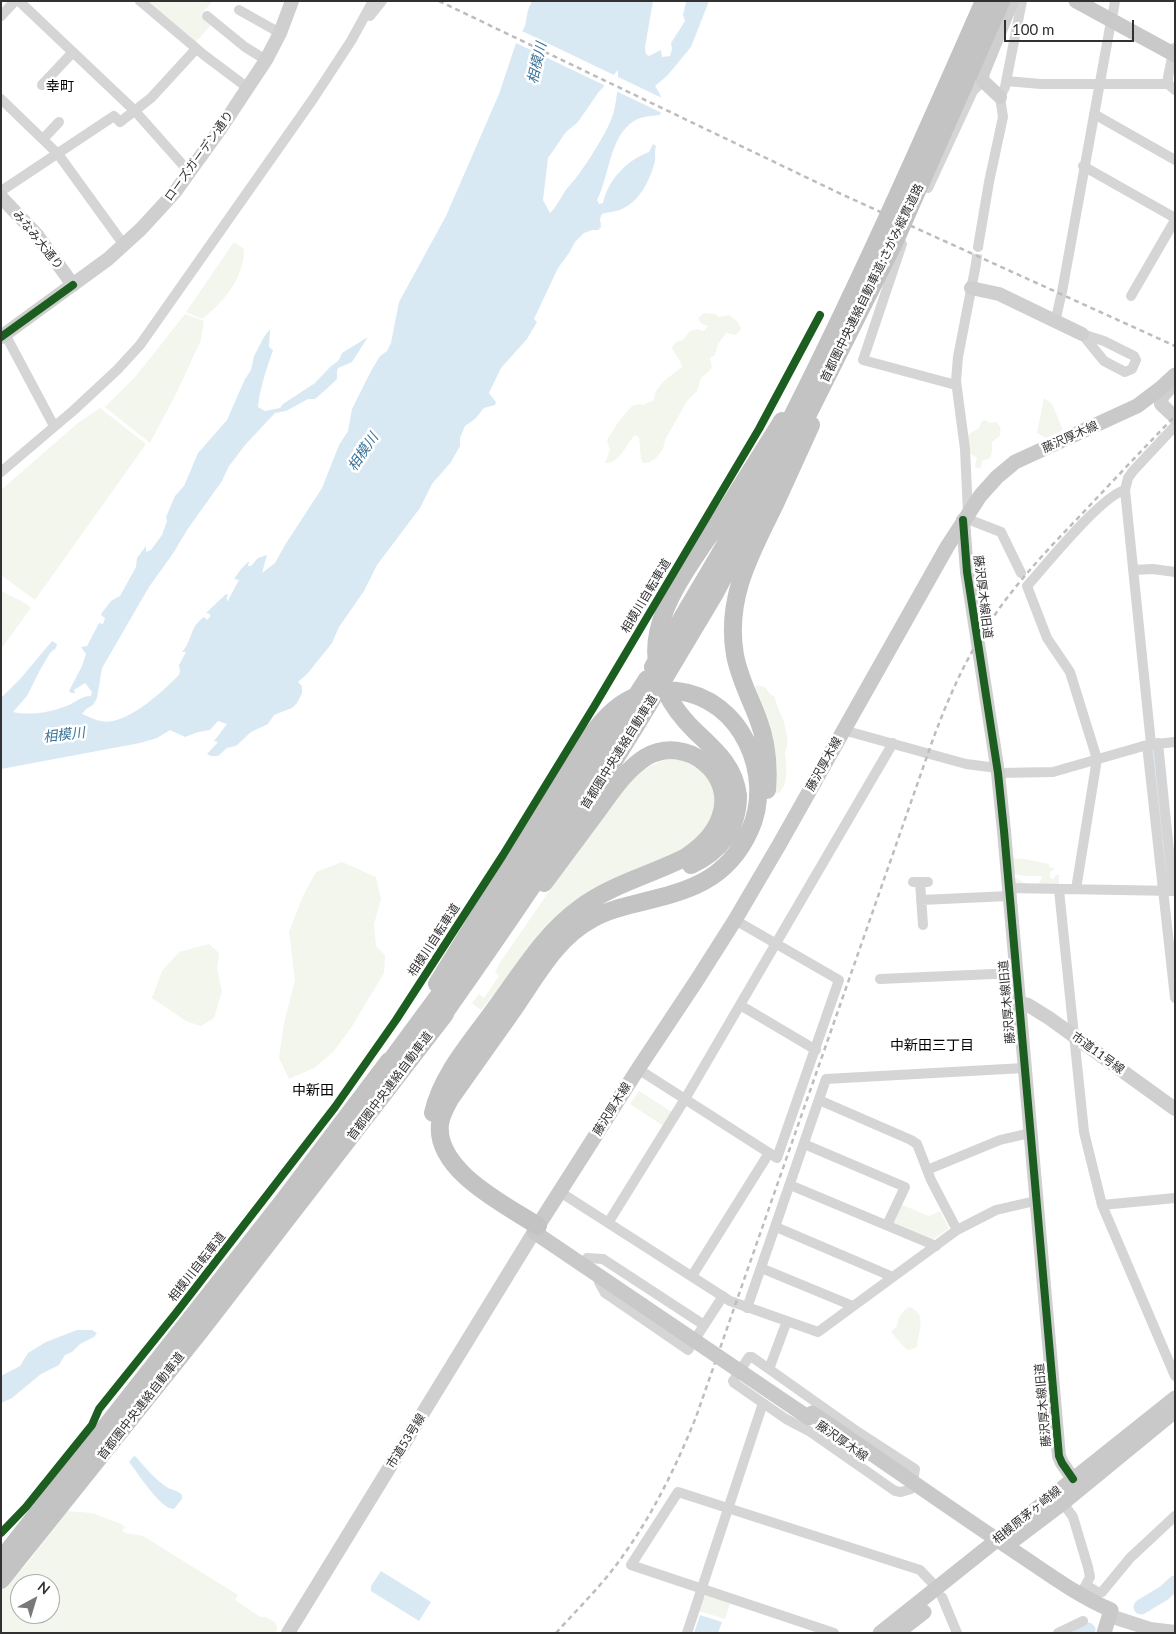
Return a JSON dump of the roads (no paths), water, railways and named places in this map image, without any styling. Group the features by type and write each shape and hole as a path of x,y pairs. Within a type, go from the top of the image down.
{"highway":[{"name":"首都圏中央連絡自動車道;さがみ縦貫道路","path":"727,556 880,236 984,1"},
{"name":"首都圏中央連絡自動車道;さがみ縦貫道路","path":"727,556 858,316 929,166 1001,1"},
{"path":"607,891 683,868 704,858 713,852 731,830 737,813 738,796 734,779 727,764 681,717 664,689 656,658 659,624 662,614 674,592 798,392 852,284 880,236"},
{"path":"536,1229 463,1174 452,1163 440,1137 440,1124 443,1112 450,1099 548,959 571,934 582,924 606,913 680,893 699,884 721,870 738,852 755,827 765,803 767,791 767,755 762,730 740,674 733,644 733,615 737,593 749,558 858,316"},
{"name":"首都圏中央連絡自動車道","path":"1,1580 207,1322 436,1025 518,910 578,819 714,595 727,556"},
{"name":"首都圏中央連絡自動車道","path":"1,1560 284,1200 445,987 512,892 727,556"},
{"path":"381,1074 565,777 602,722 611,712 629,699 640,694 661,690 684,692 708,700 728,715 744,735 756,770 758,794 755,817 747,838 738,852"},
{"path":"436,1025 466,989 618,784 632,768 648,756 665,750 674,750 693,754 715,772 722,790 723,799 721,816 712,834 686,857 607,891 580,908 548,938 456,1064 440,1093 431,1126 433,1145 439,1159 459,1182 485,1200 536,1229"}],"main road":[{"path":"1076,1 1174,52"},
{"name":"藤沢厚木線","path":"536,1229 735,920 925,584 965,517 997,477 1015,462 1111,419 1141,403 1175,375"},
{"name":"藤沢厚木線","path":"536,1229 587,1258 644,1302"},
{"name":"藤沢厚木線","path":"536,1229 598,1274 644,1302 1073,1597 1111,1613"},
{"name":"相模原茅ヶ崎線","path":"880,1633 940,1592 999,1545 1072,1478 1175,1398"},
{"name":"相模原茅ヶ崎線","path":"999,1545 1063,1503 1175,1411"},
{"name":"藤沢厚木線","path":"999,1545 1083,1590 1111,1613"},
{"name":"相模原茅ヶ崎線","path":"897,1633 940,1592"},
{"path":"1104,1633 1111,1613"}],"street":[{"path":"1,16 15,1"},
{"path":"19,1 135,111 190,173"},
{"path":"140,1 196,49 248,88"},
{"name":"ローズガーデン通り","path":"3,336 95,270 124,245 159,210 190,173 266,60 280,33 292,1"},
{"path":"4,466 54,426 116,370 149,333 313,99 373,1"},
{"path":"363,20 368,18 382,1"},
{"path":"956,385 863,360 901,246 973,91 983,81 983,70 1012,1"},
{"path":"978,247 1003,117 1000,97 1006,82 1022,1"},
{"path":"1112,13 1115,1"},
{"path":"240,10 280,33"},
{"path":"207,16 266,60"},
{"path":"1055,322 1110,27"},
{"path":"1,191 114,116 120,122 151,98 196,49"},
{"path":"42,85 73,52"},
{"path":"1006,82 1172,87 1168,77 1174,52"},
{"path":"983,81 1000,97"},
{"path":"1,99 58,154 124,245"},
{"path":"1094,114 1175,160"},
{"path":"43,139 59,122"},
{"path":"1083,166 1175,219 1131,296"},
{"name":"みなみ大通り","path":"1,197 37,236 73,285"},
{"path":"976,264 958,357 956,385 965,449 965,517 1001,532 1020,573"},
{"path":"971,288 999,294 1055,322 1104,341 1134,356 1136,360 1132,369 1125,372 1104,361 1082,334"},
{"path":"3,336 54,426"},
{"path":"1096,351 1098,346 1104,341"},
{"path":"1161,404 1162,397 1175,382"},
{"path":"1141,403 1161,404 1175,417"},
{"path":"1175,426 1133,471 1125,490 1152,744 1170,890 1175,998"},
{"path":"1076,889 1097,759 1070,672 1047,638 1026,586 1107,499 1117,492 1125,490"},
{"name":"藤沢厚木線旧道","path":"965,517 967,572 997,770 1059,1456 1072,1478"},
{"path":"1133,570 1153,569 1175,572"},
{"path":"843,730 966,764 997,770 1053,772 1152,744 1175,742"},
{"path":"608,1223 685,1099 893,743"},
{"path":"920,882 922,925"},
{"path":"921,900 1009,892 1076,889 1170,890"},
{"path":"1059,890 1084,1132 1102,1205 1175,1376"},
{"path":"638,1069 777,1158 839,980 735,920"},
{"path":"880,980 1016,972"},
{"name":"市道11号線","path":"1018,1002 1028,1005 1074,1036 1175,1109"},
{"path":"740,1005 816,1050"},
{"path":"747,1308 826,1079 1024,1068"},
{"path":"819,1100 917,1144 927,1170 956,1230"},
{"path":"927,1170 1000,1140 1030,1133"},
{"path":"804,1144 905,1187 887,1225"},
{"path":"692,1276 769,1153"},
{"path":"790,1185 936,1246"},
{"path":"560,1192 730,1301 818,1332 956,1230 996,1210 1035,1201"},
{"path":"1102,1205 1175,1198"},
{"path":"776,1227 893,1277"},
{"name":"市道53号線","path":"288,1633 536,1229"},
{"path":"587,1258 604,1259 704,1325"},
{"path":"762,1268 852,1306"},
{"path":"598,1274 599,1282 605,1293 688,1350 723,1296"},
{"path":"769,1368 787,1321"},
{"path":"752,1356 858,1432 915,1469 912,1486 901,1492 895,1491 809,1430 786,1419 763,1403 734,1383 749,1357 752,1356"},
{"path":"687,1633 763,1403"},
{"path":"834,1633 631,1565 678,1492 920,1570 940,1592 957,1633"},
{"path":"1063,1503 1073,1517 1088,1567 1090,1577 1083,1590 1099,1592 1102,1592 1130,1558 1175,1516"},
{"path":"1111,1613 1150,1629 1175,1630"},
{"path":"1058,1633 1083,1621"}],"water":[{"name":"相模川","path":"532,1 653,1 645,47 646,54 649,56 661,50 662,57 670,56 671,43 685,21 683,15 686,2 709,1 691,47 667,76 655,86 662,100 660,115 640,118 626,128 615,146 597,200 599,204 603,203 609,186 614,179 633,160 649,152 653,144 656,146 655,161 643,189 634,201 620,210 602,214 600,219 601,227 598,230 584,233 575,242 558,268 534,319 537,322 527,339 501,368 489,393 496,402 495,405 484,408 475,419 465,426 460,438 460,446 451,462 432,484 420,508 377,565 364,591 339,627 332,643 308,673 298,682 302,686 302,693 297,703 292,708 274,715 268,724 251,732 236,746 227,748 218,756 207,754 218,742 214,741 227,724 218,721 210,730 185,737 170,730 157,738 140,743 1,769 1,698 21,678 52,641 57,644 56,648 50,653 27,696 13,712 27,714 56,710 91,696 92,692 85,683 74,690 75,693 69,691 86,654 81,647 87,646 99,623 103,624 105,618 101,614 111,601 120,596 136,567 137,558 146,546 146,552 151,550 162,535 167,521 166,517 175,496 184,486 198,453 227,420 245,379 251,370 254,356 270,329 269,347 273,350 262,385 258,407 265,411 280,408 283,404 315,383 339,360 342,353 368,337 352,362 338,368 337,379 329,387 315,399 308,399 286,411 275,413 246,444 229,466 222,481 149,587 102,668 97,698 93,705 82,714 98,720 111,721 121,719 154,698 179,675 179,665 186,652 182,652 188,643 193,629 204,617 207,620 210,617 210,614 206,613 226,594 228,595 227,602 239,580 234,579 241,569 249,561 248,566 251,566 258,558 267,555 262,573 275,563 322,488 339,445 348,431 352,409 371,371 391,343 399,302 446,216 499,94 515,46 525,26","holes":["618,70 615,108 608,127 586,163 550,213 543,200 548,158 566,132 578,122 598,93"]},
{"path":"77,1330 92,1330 97,1333 94,1337 65,1355 59,1365 41,1374 12,1398 1,1403 1,1376 20,1366 28,1353 46,1342"},
{"path":"134,1456 161,1483 182,1495 182,1499 174,1509 163,1504 144,1482 129,1462"},
{"path":"381,1571 431,1602 419,1621 371,1591 371,1586"},
{"path":"700,1615 722,1622 718,1633 694,1633"}],"waterway":[{"path":"1153,751 1161,832"},
{"path":"1141,1607 1164,1593 1175,1583"},
{"path":"1080,1633 1088,1630"}],"tunnel":[{"path":"976,264 978,247"}],"railway":[{"path":"439,1 841,194 1175,346"},
{"path":"556,1633 610,1573 636,1537 659,1498 688,1438 932,742 967,661 994,616 1023,578 1175,416"}],"district":[{"name":"幸町","path":"60,86"},
{"name":"中新田三丁目","path":"932,1045"},
{"name":"中新田","path":"313,1090"}]}
